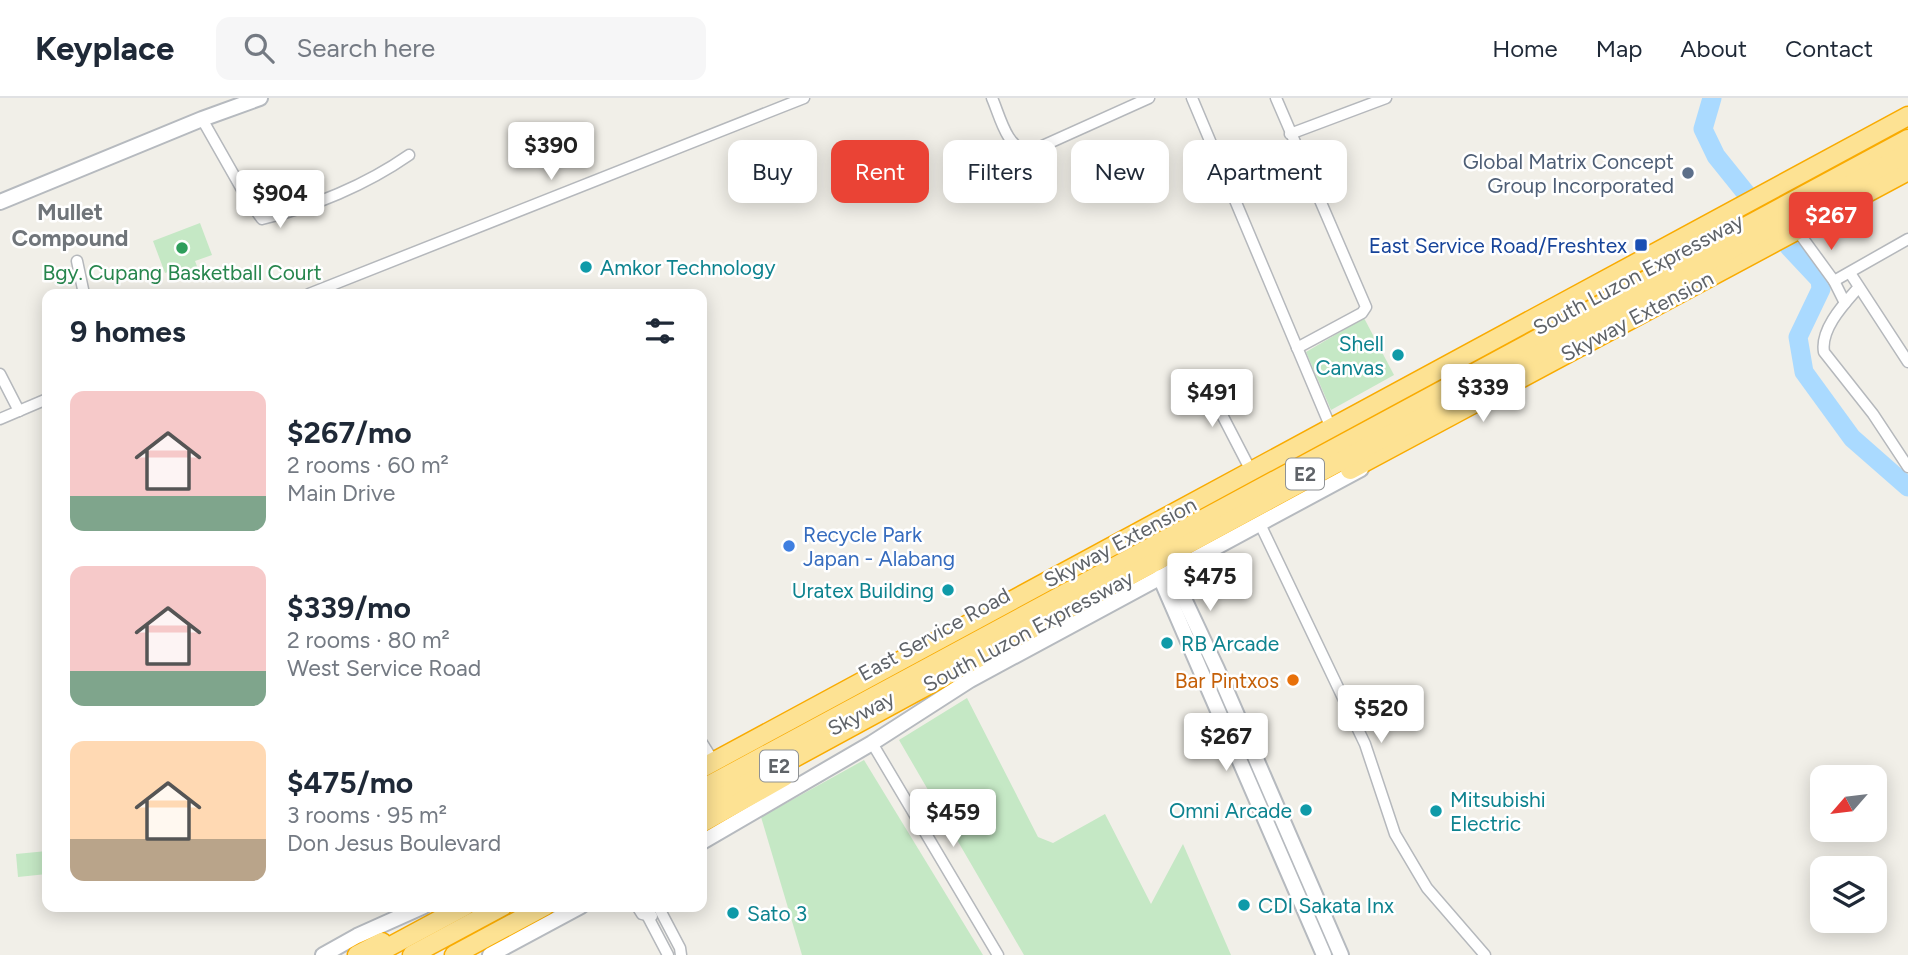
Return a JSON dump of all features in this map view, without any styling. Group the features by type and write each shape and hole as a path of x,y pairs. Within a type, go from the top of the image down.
{"highway":[{"name":"Skyway Extension","path":"707,762 1908,116"},
{"name":"South Luzon Expressway","path":"707,775 1754,202 1908,128"},
{"name":"Skyway","path":"707,786 1908,139"},
{"name":"South Luzon Expressway","path":"707,805 1783,234 1908,151"},
{"name":"Skyway","path":"707,796 1908,151"},
{"name":"Skyway Extension","path":"707,820 873,726 1908,173"},
{"path":"357,955 436,912"},
{"path":"374,955 454,912"},
{"path":"394,955 472,912"},
{"path":"412,955 492,912"},
{"path":"430,955 509,912"},
{"path":"454,955 534,912"}],"main road":[{"path":"0,202 260,98"},
{"name":"East Service Road","path":"707,762 881,663 1328,421 1754,202 1908,110"},
{"path":"707,839 872,743 970,680 1260,524 1783,234 1908,173"},
{"path":"1166,574 1264,777 1341,955"},
{"path":"1166,574 1249,783 1324,955"},
{"path":"1249,783 1264,777"},
{"path":"323,955 411,912"},
{"path":"490,955 570,912"}],"street":[{"path":"322,289 804,98"},
{"path":"992,98 1010,141 1022,151 1029,152 1149,98"},
{"path":"1192,98 1328,421"},
{"path":"1276,98 1366,307 1362,313 1297,348"},
{"path":"1290,134 1386,98"},
{"path":"202,119 248,200 262,219 290,212 371,178 409,155"},
{"path":"1783,234 1804,243 1834,281 1844,303"},
{"path":"1834,281 1904,241 1908,254"},
{"path":"78,261 83,289"},
{"path":"1850,273 1908,362"},
{"path":"1858,288 1844,303 1827,330 1822,342 1824,352 1873,414 1908,467"},
{"path":"0,374 19,411"},
{"path":"1203,378 1248,466"},
{"path":"0,419 42,401"},
{"path":"1260,524 1365,744 1395,834 1427,888 1485,955"},
{"path":"872,743 998,955"},
{"path":"641,912 648,917 668,955"},
{"path":"648,917 660,912"},
{"path":"662,912 681,955"}],"green space":[{"name":"Bgy. Cupang Basketball Court","path":"200,223 212,255 195,261 198,269 184,274 181,267 165,273 153,241"},
{"path":"1364,318 1394,375 1331,410 1306,352"},
{"path":"967,698 1038,837 1053,843 1105,814 1151,904 1183,844 1231,955 1024,955 899,740"},
{"path":"864,760 983,955 802,955 761,817"},
{"path":"42,851 42,875 18,877 16,854"}],"waterway":[{"path":"1712,98 1703,129 1716,156 1790,248 1820,280 1821,289 1798,337 1804,372 1852,438 1908,487"}],"place":[{"name":"Global Matrix Concept Group Incorporated","path":"1688,173"},
{"name":"East Service Road/Freshtex","path":"1641,245"},
{"name":"Bgy. Cupang Basketball Court","path":"182,248"},
{"name":"Amkor Technology","path":"586,267"},
{"name":"Shell Canvas","path":"1398,355"},
{"name":"Recycle Park Japan - Alabang","path":"789,546"},
{"name":"Uratex Building","path":"948,590"},
{"name":"RB Arcade","path":"1167,643"},
{"name":"Bar Pintxos","path":"1293,680"},
{"name":"Omni Arcade","path":"1306,810"},
{"name":"Mitsubishi Electric","path":"1436,811"},
{"name":"CDI Sakata Inx","path":"1244,905"},
{"name":"Sato 3","path":"733,913"}],"district":[{"name":"Mullet Compound","path":"70,225"}]}
